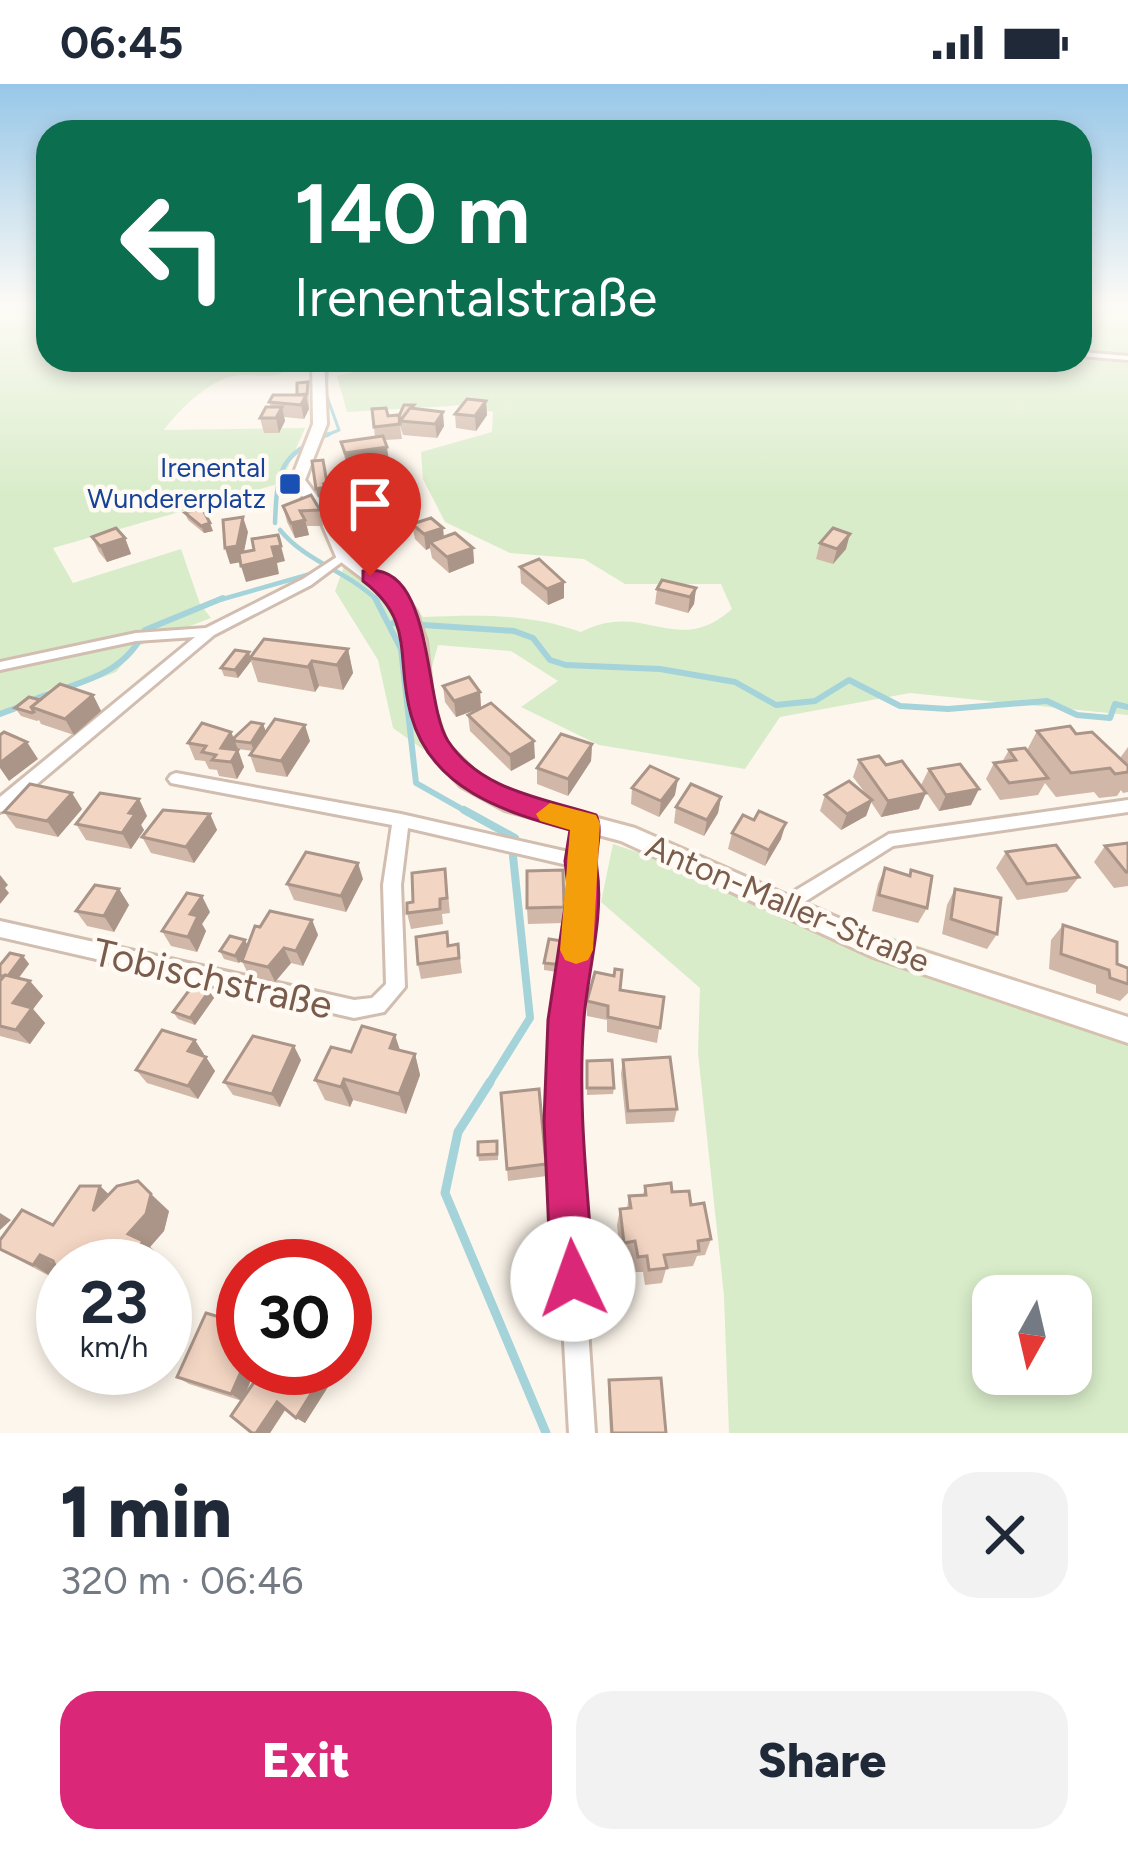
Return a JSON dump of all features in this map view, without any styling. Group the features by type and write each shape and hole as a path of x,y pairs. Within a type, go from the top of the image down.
{"street":[{"path":"0,806 208,632 340,559 330,524 299,482 313,444 317,372"},
{"name":"Anton-Maller-Straße","path":"340,559 397,596 411,624 424,715 437,747 469,779 514,804 627,834 882,949 1128,1030"},
{"path":"0,666 144,636 208,632"},
{"path":"176,779 401,820 580,861"},
{"path":"784,906 889,840 1128,806"},
{"name":"Tobischstraße","path":"0,928 354,1010 376,1006 396,987 392,885 401,820"},
{"path":"582,1433 563,1121 566,1020 584,887 580,861 585,823"}],"green space":[{"path":"0,371 281,372 221,380 188,403 164,430 305,428 281,483 53,548 73,583 181,549 200,604 211,618 138,646 116,672 82,685 58,685 0,716"},
{"path":"1128,371 1128,715 910,693 780,717 745,769 599,745 521,707 558,681 511,651 438,645 428,681 448,738 424,750 393,728 378,660 335,591 349,553 407,595 423,617 522,618 581,632 624,622 676,630 712,623 732,609 721,584 625,584 584,559 510,553 445,522 423,479 421,452 492,432 493,412 465,405 347,412 337,376 354,372"},
{"path":"613,844 1128,1016 1128,1433 729,1433 724,1296 698,1053 700,988 601,902"}],"building":[{"path":"308,382 307,394 297,395 297,383"},
{"path":"273,395 306,395 301,405 269,402"},
{"path":"467,399 486,401 475,416 455,414"},
{"path":"404,405 414,405 399,419 399,416"},
{"path":"266,407 282,407 276,418 260,418"},
{"path":"386,408 388,416 399,415 400,424 374,427 372,409"},
{"path":"410,408 443,412 435,424 400,421"},
{"path":"383,436 387,447 345,453 341,442"},
{"path":"323,460 327,483 316,489 312,461"},
{"path":"350,478 358,501 337,504 324,484"},
{"path":"311,495 320,510 300,511 305,520 291,523 283,506"},
{"path":"202,508 210,523 201,526 185,513"},
{"path":"243,517 237,546 225,548 223,520"},
{"path":"431,518 443,528 424,534 412,524"},
{"path":"116,528 125,538 100,546 92,537"},
{"path":"833,528 850,534 837,549 820,543"},
{"path":"455,533 473,548 447,557 430,542"},
{"path":"278,535 281,546 272,547 275,558 241,566 239,553 254,550 252,539"},
{"path":"539,559 564,582 547,589 520,567"},
{"path":"662,580 696,588 690,597 657,589"},
{"path":"264,639 348,649 337,665 312,661 308,667 250,658"},
{"path":"235,650 249,652 235,670 221,668"},
{"path":"469,677 480,692 454,701 443,686"},
{"path":"60,684 93,695 65,719 31,707"},
{"path":"29,697 40,700 31,707 34,712 15,708"},
{"path":"491,703 534,741 510,755 468,715"},
{"path":"275,719 305,725 281,761 250,755"},
{"path":"251,722 263,724 251,743 235,741 234,738"},
{"path":"202,723 231,732 221,748 238,750 231,762 212,760 216,755 202,752 206,746 188,743"},
{"path":"1070,726 1076,734 1092,732 1128,766 1128,772 1115,774 1110,768 1071,773 1037,731"},
{"path":"4,732 27,742 0,763 0,735"},
{"path":"561,734 592,744 568,779 537,768"},
{"path":"1025,748 1048,778 1009,783 994,763 1016,760 1009,750"},
{"path":"879,756 886,765 902,761 926,793 888,801 859,760"},
{"path":"960,764 979,789 946,795 929,769"},
{"path":"650,766 678,779 661,801 632,788"},
{"path":"849,781 872,800 847,814 825,795"},
{"path":"30,784 72,793 47,821 4,812"},
{"path":"691,784 721,797 707,820 676,807"},
{"path":"100,793 139,799 122,833 76,824"},
{"path":"163,810 210,814 186,847 142,837"},
{"path":"759,811 786,823 769,850 732,833 743,815 754,820"},
{"path":"1128,843 1128,872 1126,872 1105,846"},
{"path":"1056,845 1079,877 1027,884 1006,852"},
{"path":"306,852 358,863 341,896 287,884"},
{"path":"885,868 910,876 911,870 932,876 927,908 879,895"},
{"path":"445,869 447,898 440,899 440,909 407,913 407,903 413,902 412,873"},
{"path":"563,870 564,907 527,908 527,871"},
{"path":"95,885 119,889 104,916 76,911"},
{"path":"955,889 1001,898 997,934 951,919"},
{"path":"187,893 202,896 190,914 198,916 188,937 162,931"},
{"path":"270,911 312,920 296,951 284,948 268,967 242,961 255,926 260,927"},
{"path":"1063,925 1117,942 1117,964 1128,968 1128,984 1110,978 1109,970 1061,954"},
{"path":"447,932 448,946 458,944 459,958 418,964 416,937"},
{"path":"230,936 245,940 235,956 220,951"},
{"path":"549,939 569,942 564,965 544,963"},
{"path":"10,953 23,956 8,976 0,976 0,965"},
{"path":"615,969 622,970 620,990 664,997 660,1028 608,1017 608,1006 587,1001 595,972 614,976"},
{"path":"5,975 30,981 13,1003 32,1008 16,1030 0,1026 0,981"},
{"path":"193,985 209,991 190,1018 173,1012"},
{"path":"362,1026 395,1035 390,1048 415,1054 399,1094 344,1079 341,1087 315,1080 331,1047 351,1052"},
{"path":"162,1030 195,1040 188,1051 206,1057 188,1086 136,1070"},
{"path":"253,1036 294,1046 272,1094 224,1082"},
{"path":"670,1057 677,1109 628,1111 623,1060"},
{"path":"612,1060 614,1088 587,1088 587,1061"},
{"path":"539,1089 546,1164 507,1169 501,1093"},
{"path":"497,1141 497,1154 478,1155 478,1142"},
{"path":"138,1181 151,1194 146,1214 128,1234 139,1239 36,1239 33,1265 0,1249 0,1240 22,1210 53,1225 80,1186 100,1186 93,1211 117,1186"},
{"path":"671,1183 672,1192 689,1191 691,1205 704,1203 711,1239 698,1241 699,1251 664,1255 667,1268 649,1270 647,1256 638,1257 635,1241 624,1243 620,1209 631,1208 629,1196 646,1195 645,1186"},
{"path":"206,1313 216,1316 216,1389 192,1382 192,1344"},
{"path":"661,1378 666,1433 612,1433 609,1380"},
{"path":"245,1395 310,1395 296,1418 277,1402 256,1433 231,1416"}],"waterway":[{"path":"327,372 326,394 339,430 328,435"},
{"path":"275,523 284,466 300,449 328,435"},
{"path":"322,437 328,435"},
{"path":"280,530 302,551 376,599"},
{"path":"216,601 314,573"},
{"path":"31,701 111,669 145,630 223,598"},
{"path":"376,599 401,649 416,783 469,813"},
{"path":"393,623 514,631 533,638 550,660 566,665 660,669 735,682 776,705 815,701 849,680 900,706 948,709 1047,701 1077,715 1110,718 1115,704 1128,707"},
{"path":"0,714 19,707"},
{"path":"464,810 515,838"},
{"path":"488,1085 530,1018 513,856"},
{"path":"490,1082 458,1132 445,1193 546,1433"}],"slow traffic":[{"path":"550,814 585,823 576,950"}],"place":[{"name":"Irenental Wundererplatz","path":"290,484"}],"route":[{"path":"370,576 397,596 409,618 417,641 424,715 437,747 469,779 514,804 585,823 580,861 584,887 566,1020 563,1121 573,1279"}]}
